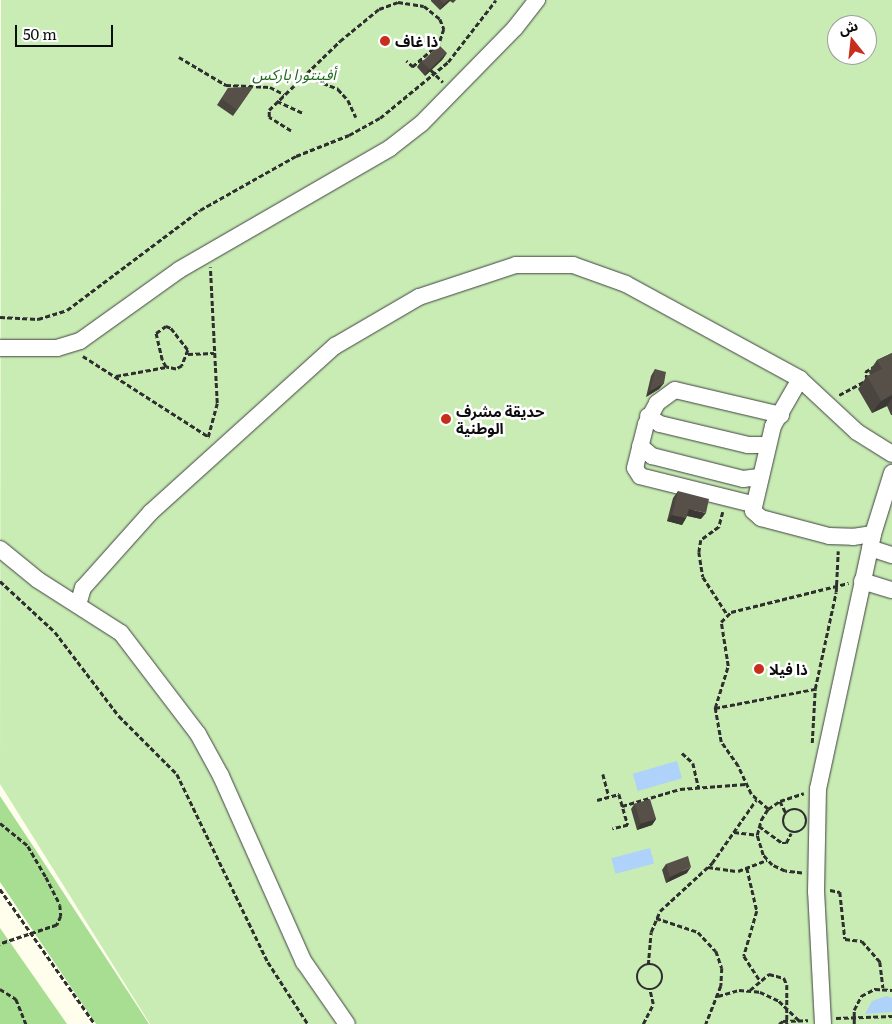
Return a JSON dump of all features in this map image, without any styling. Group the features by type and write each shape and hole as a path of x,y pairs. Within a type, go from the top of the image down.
{"street":[{"path":"0,348 67,346 91,335 163,281 401,141 516,28 537,0"},
{"path":"78,605 80,592 136,527 309,366 362,328 419,297 516,265 554,263 609,276 800,379 857,432 892,454"},
{"path":"800,379 768,445 752,504 752,511 761,518 837,537 871,541 892,555"},
{"path":"752,504 640,476 635,468 648,416 666,394 679,390 781,415"},
{"path":"648,416 660,424 748,445 768,445"},
{"path":"640,446 652,456 743,479 759,477"},
{"path":"823,1024 810,789 871,541 892,473"},
{"path":"0,549 38,580 112,626 129,641 204,744 304,962 347,1024"},
{"path":"862,581 892,590"}],"path":[{"path":"0,317 38,319 67,310 208,205 296,156 350,135 380,118 448,62 496,0"},
{"path":"291,131 268,115 277,101 302,75 379,9 398,2 424,6 435,13 444,25 442,40 422,61 413,67 406,61"},
{"path":"179,57 226,85 270,87 284,94"},
{"path":"302,75 338,89 348,100 356,117"},
{"path":"277,101 303,113"},
{"path":"208,437 216,412 209,253"},
{"path":"116,376 166,367 179,368 188,354 187,347 170,327 159,329 156,334 166,367"},
{"path":"67,346 223,446"},
{"path":"188,354 214,353"},
{"path":"826,402 867,380 866,371 880,363"},
{"path":"727,498 719,527 704,536 699,552 703,577 728,614"},
{"path":"812,747 815,690 837,584 837,537"},
{"path":"0,581 55,632 119,716 177,774 268,962 308,1024"},
{"path":"768,809 756,800 738,766 722,747 715,708 728,666 720,626 728,614 837,584 862,581"},
{"path":"715,708 815,690"},
{"path":"682,753 694,763 699,788"},
{"path":"603,774 609,796"},
{"path":"622,806 680,789 746,784"},
{"path":"810,789 780,801 768,809 759,826 757,835 760,848 767,860 785,871 816,873"},
{"path":"597,800 619,794 628,825 612,829"},
{"path":"648,964 658,967 664,976 660,986 650,990 642,987 638,979 640,970 648,964 651,932 656,918 708,867 756,800"},
{"path":"780,801 786,813 783,822 791,833"},
{"path":"786,813 800,810 808,821 801,832 791,833"},
{"path":"0,823 28,846 60,905 61,916 57,925 0,944"},
{"path":"759,826 782,843 788,841 791,833"},
{"path":"734,832 757,835"},
{"path":"708,867 734,871 767,860"},
{"path":"747,868 757,911 744,956 760,981"},
{"path":"0,889 95,1024"},
{"path":"816,892 836,890 840,892 844,939 862,941 880,962 883,988"},
{"path":"656,918 690,928 712,944 722,968 718,996 706,1024"},
{"path":"750,990 773,973 784,978 788,985 787,1024"},
{"path":"854,1024 854,1010 861,996 883,988 892,990"},
{"path":"0,989 16,999 26,1024"},
{"path":"643,1024 653,1004 650,990"},
{"path":"718,996 750,990 770,996 787,1008 799,1020"}],"green space":[{"name":"حديقة مشرف الوطنية","path":"1,0 892,0 892,1024 150,1024 0,784"},
{"path":"0,796 149,1024 96,1024 0,882"},
{"path":"0,928 67,1024 0,1024"}],"water":[{"path":"677,761 682,778 638,791 633,774"},
{"path":"650,848 654,863 616,874 611,858"},
{"path":"886,996 892,998 892,1012 865,1014 872,1001"}],"building":[{"path":"440,0 449,0 444,4"},
{"path":"439,45 447,53 430,70 422,62"},
{"path":"253,87 237,110 222,99 228,88"},
{"path":"892,353 892,395 881,401 867,376 882,369 877,360"},
{"path":"655,369 666,372 664,383 650,391"},
{"path":"678,491 709,499 706,513 689,509 686,518 672,515"},
{"path":"650,799 656,819 641,824 635,804"},
{"path":"688,856 691,867 670,877 666,864"}],"place":[{"name":"ذا غاف","path":"385,41"},
{"name":"حديقة مشرف الوطنية","path":"446,419"},
{"name":"ذا فيلا","path":"759,669"}],"park label":[{"name":"أفينتورا باركس","path":"294,74"}]}
